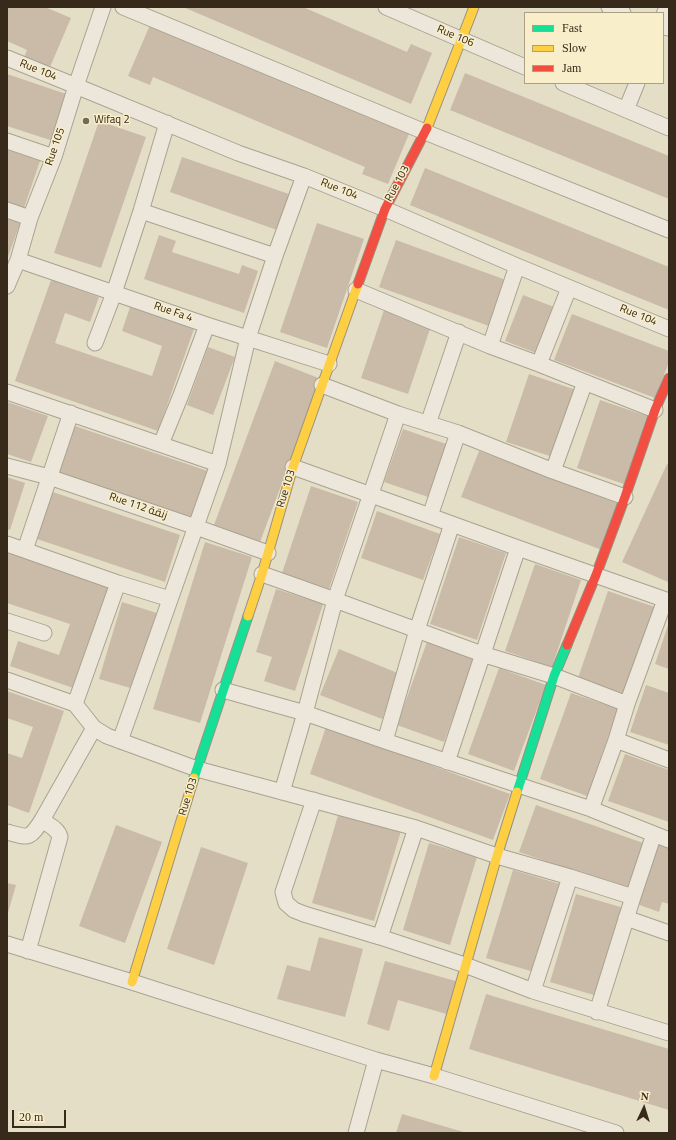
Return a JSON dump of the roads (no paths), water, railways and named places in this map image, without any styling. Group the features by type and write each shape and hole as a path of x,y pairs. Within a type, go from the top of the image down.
{"street":[{"name":"Rue 105","path":"7,283 18,260 30,218 54,157 103,7"},
{"path":"123,7 425,132 669,230"},
{"name":"Rue 106","path":"386,7 524,67"},
{"name":"Rue 103","path":"132,982 197,769 262,574 293,467 329,364 385,209 425,132 474,7"},
{"path":"609,7 621,12"},
{"name":"Rue 104","path":"7,58 238,153 304,176 385,209 669,329"},
{"path":"565,84 669,128"},
{"path":"626,110 637,84"},
{"path":"95,343 114,293 141,211 167,123"},
{"path":"7,141 54,157"},
{"path":"120,741 218,464 248,338 275,256 304,176"},
{"path":"7,210 30,218"},
{"path":"141,211 275,256"},
{"name":"Rue Fa 4","path":"18,260 207,325 329,364"},
{"path":"490,346 517,266"},
{"path":"538,364 569,288"},
{"path":"356,290 490,346 655,410"},
{"path":"161,444 207,325"},
{"path":"428,424 459,332"},
{"path":"434,1076 496,856 554,676 596,575 655,410 669,378"},
{"path":"553,471 585,382"},
{"path":"322,385 625,497"},
{"path":"7,392 218,464"},
{"path":"24,550 71,413"},
{"path":"282,792 306,713 335,600 398,414"},
{"path":"430,516 458,434"},
{"name":"Rue 112 زنقة","path":"7,466 49,477 268,553"},
{"path":"293,467 667,600 626,704 616,740 591,809"},
{"path":"385,741 417,630 452,524"},
{"path":"7,544 118,583 170,599"},
{"path":"447,762 518,548"},
{"path":"262,574 482,654 554,676 626,704"},
{"path":"75,704 118,583"},
{"path":"8,624 44,633"},
{"path":"7,680 75,704 94,728 107,736 197,769 416,828 496,856 633,897"},
{"path":"223,690 306,713 447,762 591,809 669,840"},
{"path":"7,832 23,836 28,836 34,833 94,728"},
{"path":"616,740 669,760"},
{"path":"314,800 283,892 286,903 294,910 466,965 533,991 597,1012 669,1033"},
{"path":"28,951 60,837 57,830 42,820"},
{"path":"380,937 416,828"},
{"path":"597,1012 654,834"},
{"path":"533,991 570,877"},
{"path":"626,918 669,933"},
{"path":"7,944 132,982 376,1060 434,1076 616,1133"},
{"path":"356,1133 376,1060"}],"place":[{"name":"Wifaq 2","path":"86,121"}]}
